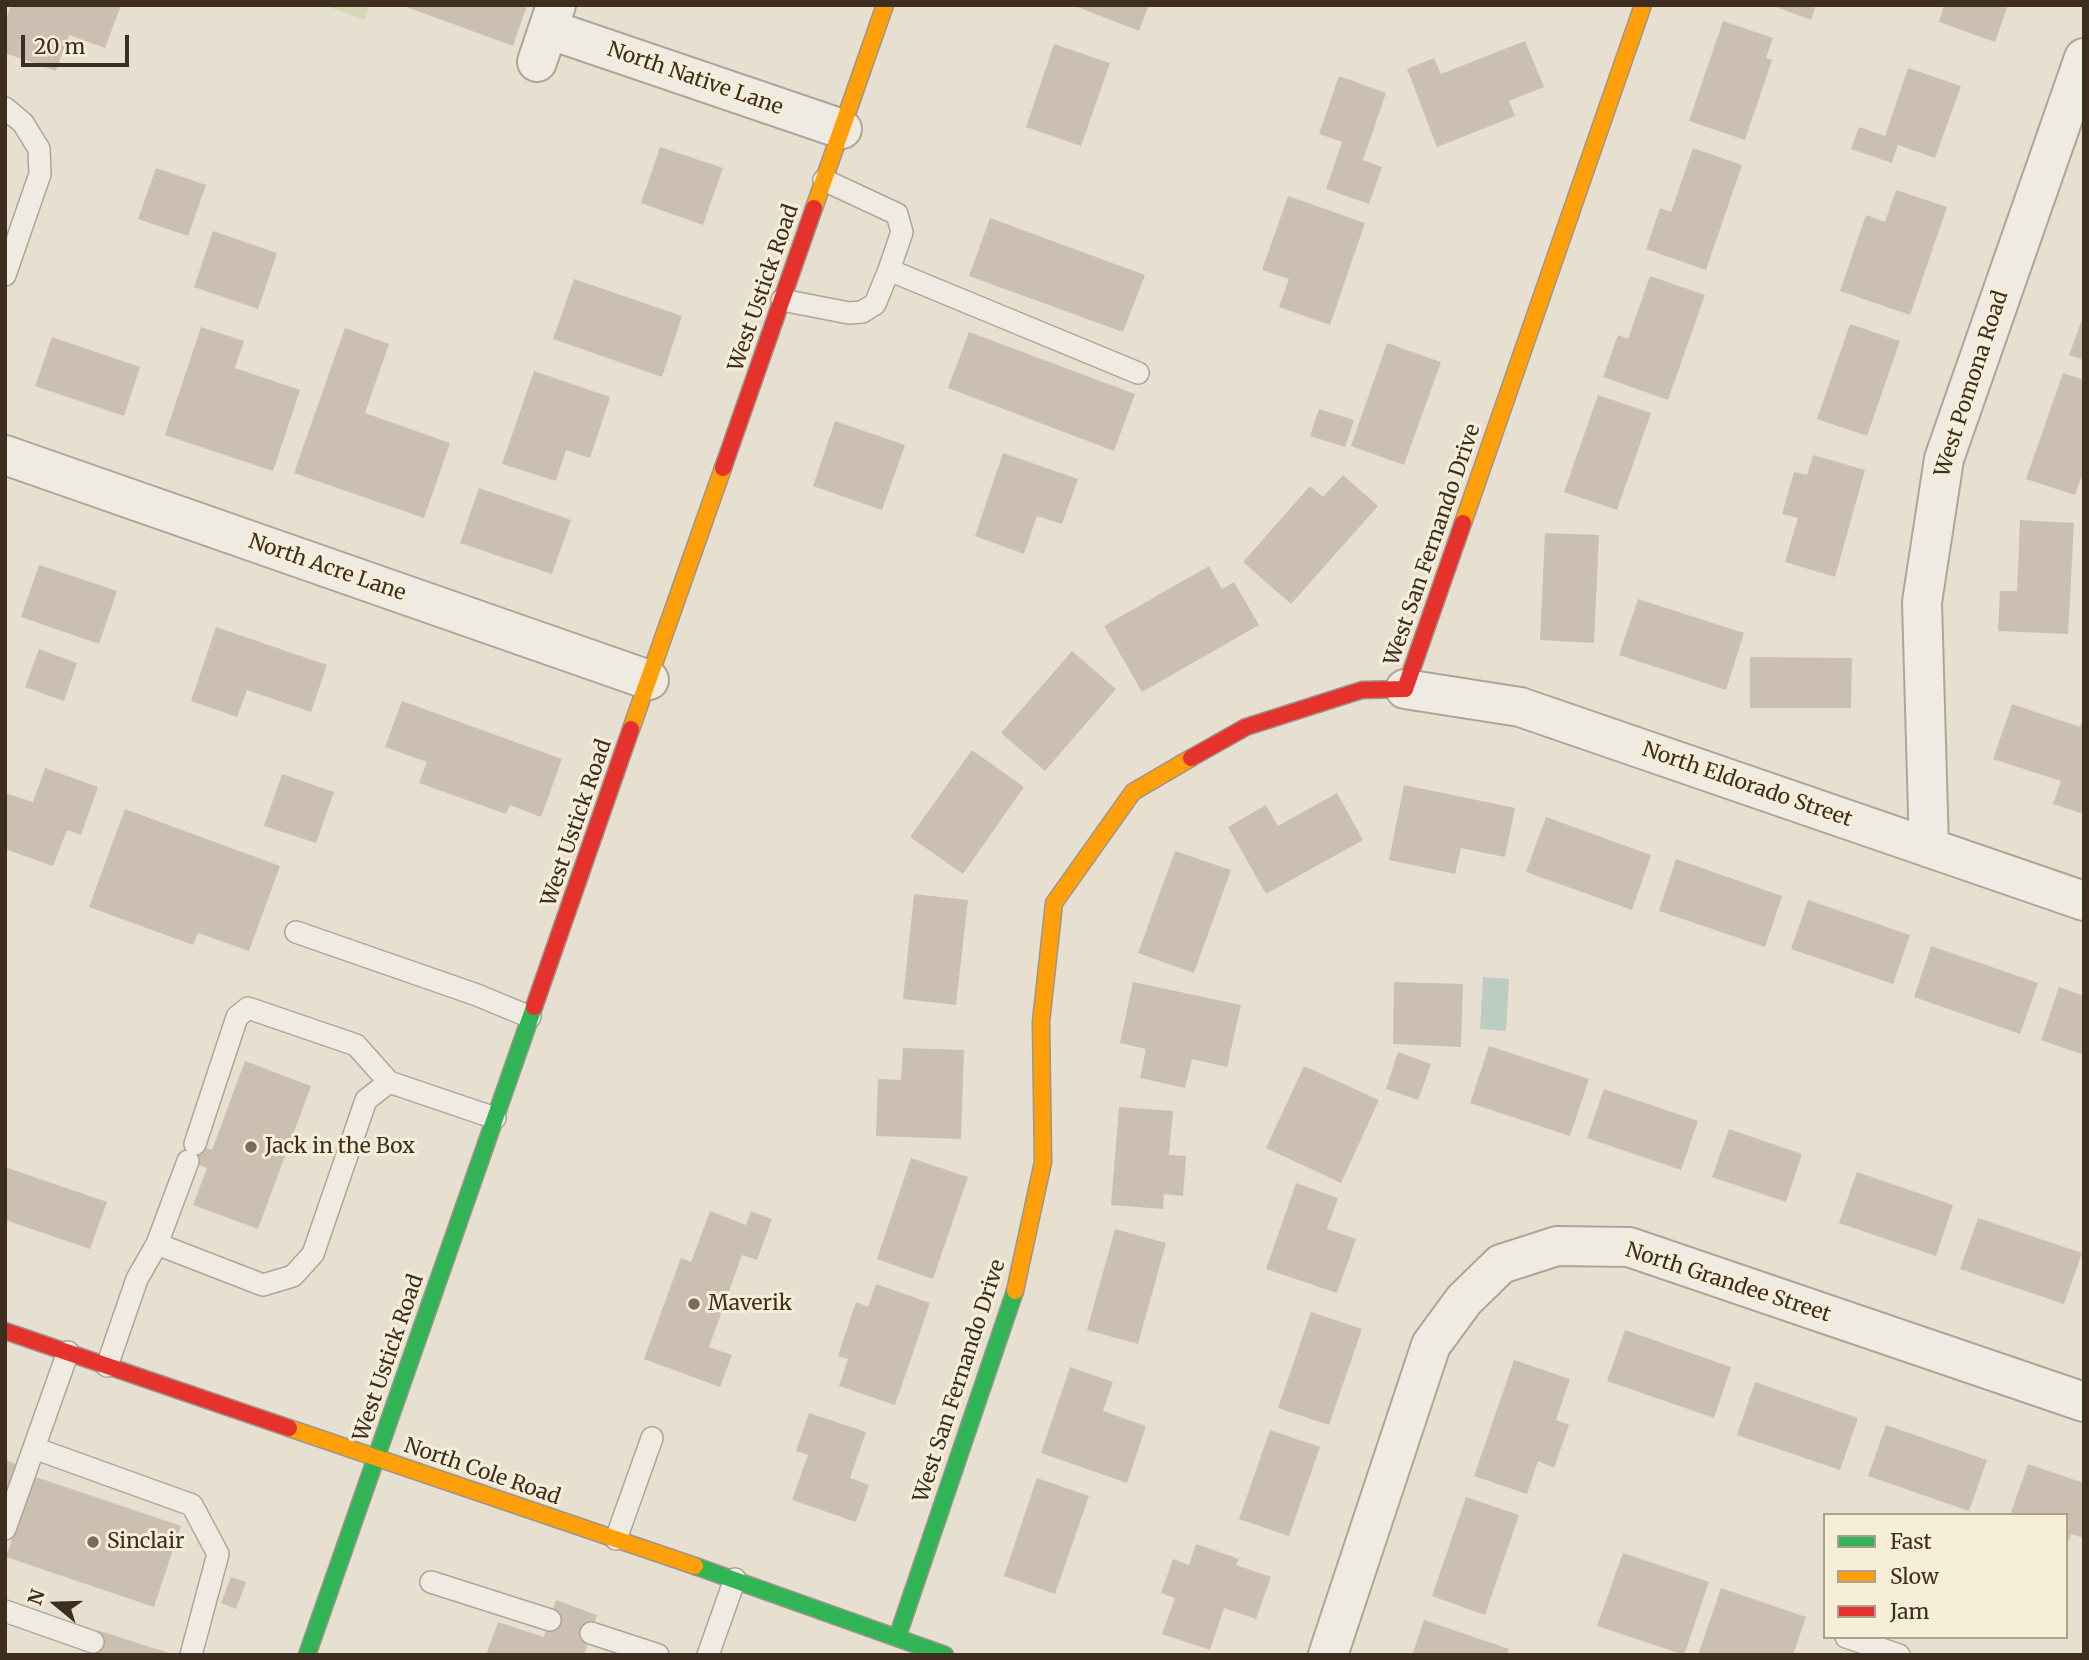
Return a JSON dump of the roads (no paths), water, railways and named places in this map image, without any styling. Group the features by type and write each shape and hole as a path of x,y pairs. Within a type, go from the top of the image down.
{"main road":[{"name":"West Ustick Road","path":"307,1655 377,1459 465,1198 886,5"},
{"name":"West San Fernando Drive","path":"897,1638 1013,1299 1043,1162 1041,1022 1054,902 1133,792 1246,727 1362,690 1405,689 1643,5"},
{"name":"North Cole Road","path":"5,1331 735,1579 944,1655"}],"street":[{"name":"North Native Lane","path":"547,32 842,129"},
{"name":"West Pomona Road","path":"1929,848 1922,602 1944,459 2068,150 2084,58"},
{"name":"North Acre Lane","path":"5,455 649,680"},
{"name":"North Eldorado Street","path":"1405,689 1520,707 2084,901"},
{"name":"North Grandee Street","path":"1328,1655 1431,1345 1464,1300 1501,1264 1558,1246 1629,1247 2084,1402"}],"lane":[{"path":"5,108 23,123 38,149 40,174 5,275"},
{"path":"782,300 849,313 862,312 875,304 889,270 902,232 897,214 824,180"},
{"path":"889,270 1138,373"},
{"path":"296,932 477,995 530,1017"},
{"path":"107,1366 136,1279 158,1244 192,1153 237,1017 248,1008 356,1045 389,1082 495,1118"},
{"path":"158,1244 263,1285 293,1276 313,1254 366,1100 389,1082"},
{"path":"5,1529 68,1352"},
{"path":"616,1539 652,1438"},
{"path":"34,1448 192,1505 218,1554 191,1655"},
{"path":"708,1655 735,1579"},
{"path":"431,1582 550,1620"},
{"path":"5,1612 93,1642"},
{"path":"591,1633 658,1655"},
{"path":"1852,1639 1899,1655"}],"place":[{"name":"Jack in the Box","path":"251,1147"},
{"name":"Maverik","path":"694,1304"},
{"name":"Sinclair","path":"93,1542"}]}
